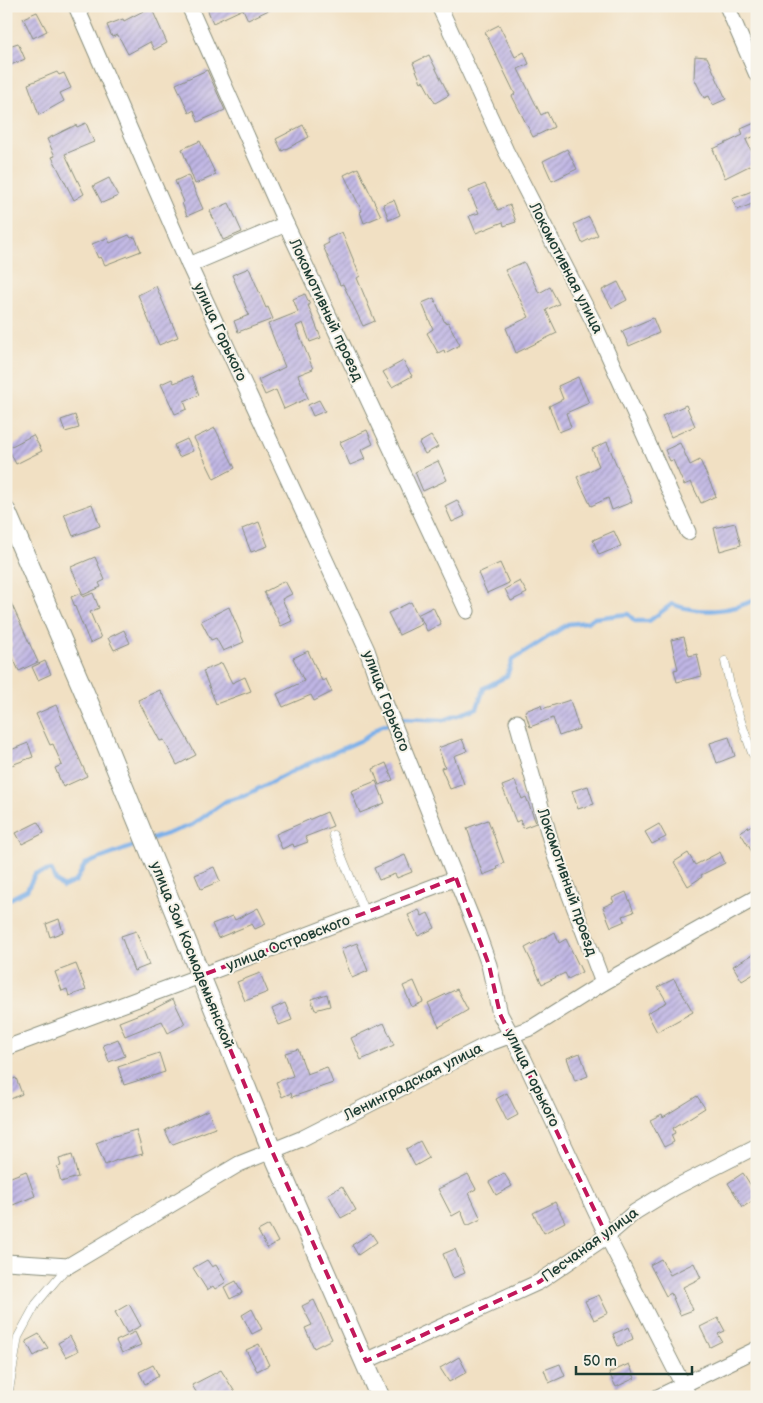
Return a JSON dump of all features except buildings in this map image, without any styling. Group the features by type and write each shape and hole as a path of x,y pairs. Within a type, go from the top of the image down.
{"street":[{"name":"улица Горького","path":"76,6 189,265 367,650 384,700 478,934 489,965 500,1014 523,1057 607,1236 686,1390"},
{"name":"Локомотивный проезд","path":"189,6 286,224 467,611"},
{"name":"Локомотивная улица","path":"440,6 506,151 594,323 688,532"},
{"path":"726,6 757,75"},
{"path":"189,265 286,224"},
{"name":"улица Зои Космодемьянской","path":"6,511 95,717 272,1151 366,1361 380,1397"},
{"name":"Локомотивный проезд","path":"517,722 555,856 603,983"},
{"name":"улица Островского","path":"6,1048 456,878"},
{"name":"Ленинградская улица","path":"68,1266 239,1164 301,1139 490,1043 533,1028 603,983 757,897"},
{"name":"Песчаная улица","path":"366,1361 539,1282 607,1236 635,1212 674,1188 757,1146"},
{"path":"6,1262 68,1266"},
{"path":"658,1397 686,1390 757,1349"}],"lane":[{"path":"725,661 732,696 752,752 757,760"},
{"path":"333,835 365,913"},
{"path":"9,1390 18,1337 36,1304 68,1266"}],"highlighted area":[{"path":"456,878 489,965 500,1014 607,1236 539,1282 366,1361 272,1151 200,976"}],"waterway":[{"path":"149,840 192,825 226,801 244,796 301,767 364,739 379,727 404,718 444,720 477,708 484,688 507,676 512,660 568,624 587,622 594,618 628,614 635,621 649,621 672,604 693,609 715,610 737,607 757,598"},
{"path":"6,901 27,890 35,874 51,870 56,881 63,887 76,881 85,864 142,843"}]}
